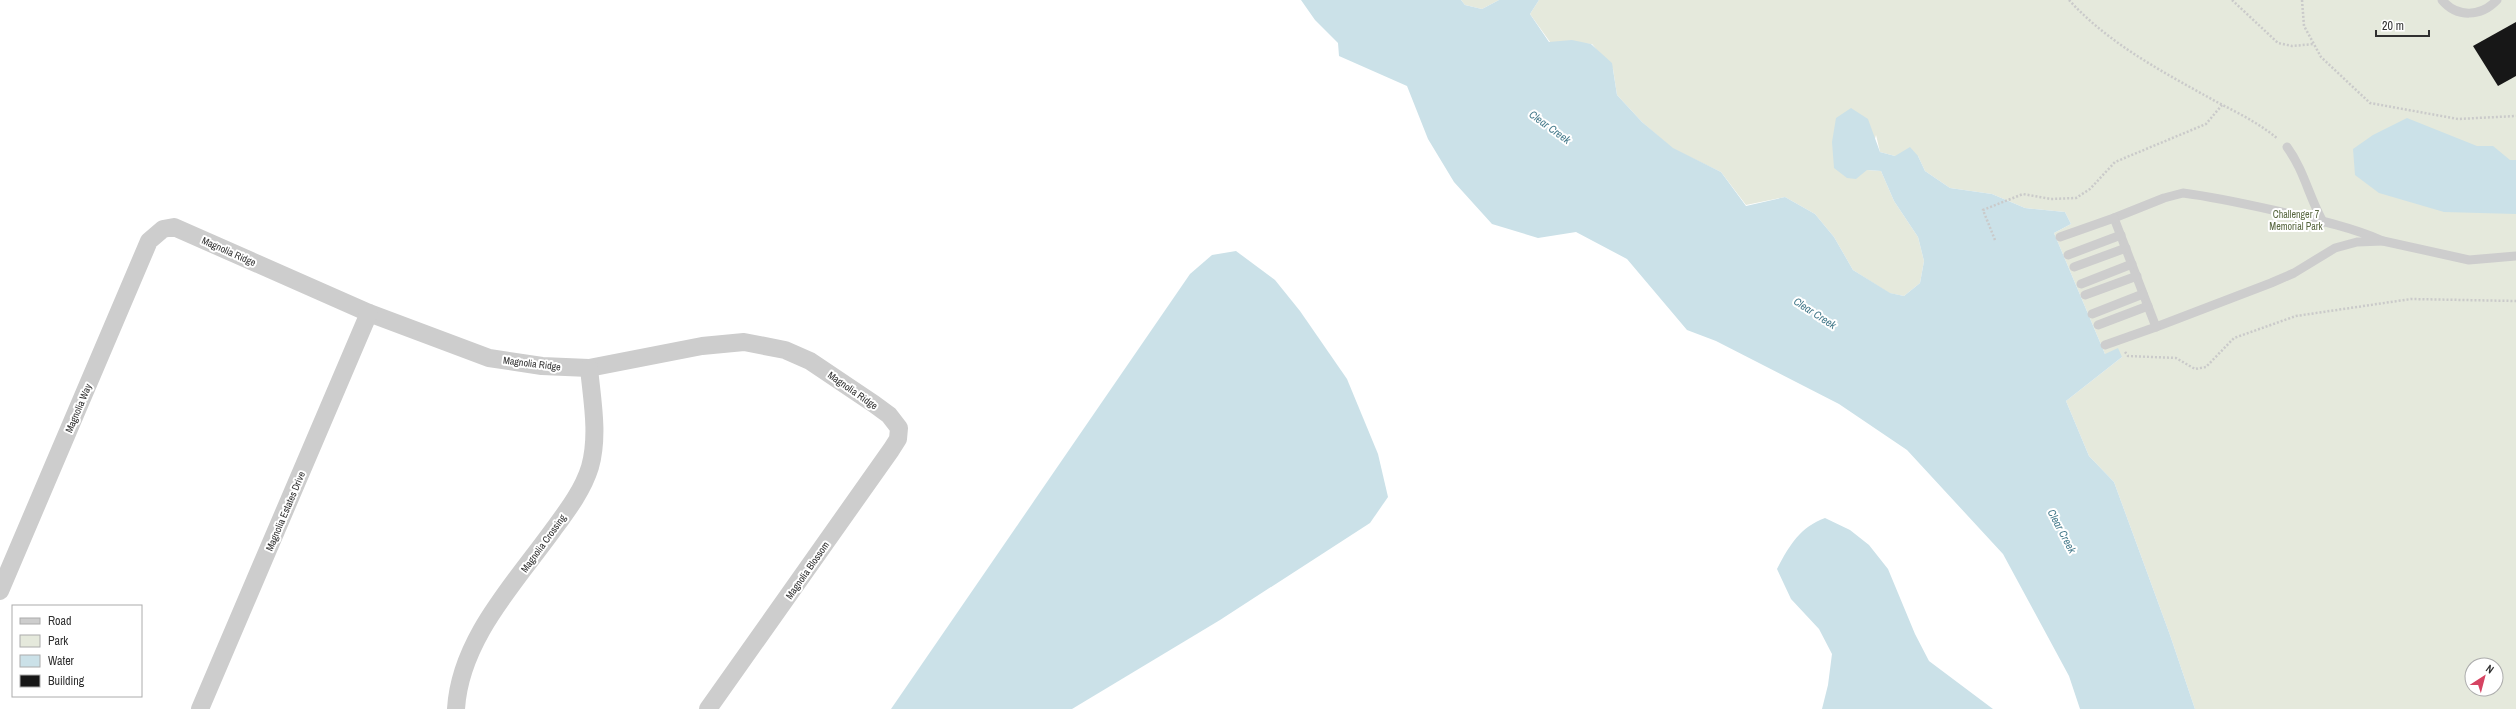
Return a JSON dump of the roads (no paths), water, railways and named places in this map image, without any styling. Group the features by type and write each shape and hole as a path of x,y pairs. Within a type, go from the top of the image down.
{"street":[{"name":"Magnolia Ridge","path":"163,229 174,227 369,313 489,358 542,366 589,368 702,346 744,342 785,350 810,361 874,404 899,428"},
{"name":"Magnolia Way","path":"0,591 149,241 163,229"},
{"name":"Magnolia Estates Drive","path":"200,709 369,313"},
{"name":"Magnolia Crossing","path":"456,709 457,693 466,658 494,611 573,502 590,468 595,430 589,368"},
{"name":"Magnolia Blossom","path":"708,709 891,450 898,439 899,428"}],"lane":[{"path":"2442,0 2447,7 2463,14 2481,12 2497,0"},
{"path":"2287,147 2304,175 2313,203 2323,222"},
{"path":"2060,237 2164,198 2183,193 2208,196 2359,230 2383,241 2469,260 2516,256"},
{"path":"2114,218 2156,327"},
{"path":"2068,254 2121,236"},
{"path":"2105,344 2156,327 2271,283 2294,273 2335,248 2357,242 2383,241"},
{"path":"2074,267 2126,248"},
{"path":"2080,284 2132,264"},
{"path":"2085,295 2136,276"},
{"path":"2092,314 2143,294"},
{"path":"2098,325 2148,306"}],"water":[{"name":"Clear Creek","path":"1301,0 1461,0 1465,5 1482,9 1499,0 1539,0 1530,14 1549,42 1572,40 1591,44 1612,63 1617,95 1642,122 1673,148 1721,172 1746,206 1785,197 1815,214 1834,237 1853,270 1890,293 1904,296 1920,283 1924,261 1918,237 1894,201 1881,171 1867,170 1856,179 1847,178 1834,168 1832,142 1836,118 1851,108 1868,119 1880,152 1895,156 1910,147 1918,156 1925,171 1950,188 1992,194 2025,208 2065,212 2071,224 2054,233 2105,354 2118,348 2122,357 2066,401 2089,456 2114,482 2170,635 2195,709 2080,709 2069,676 2003,554 1907,450 1839,404 1716,341 1687,330 1627,259 1576,232 1538,238 1492,224 1454,182 1428,139 1407,86 1339,56 1338,43 1315,20"},
{"path":"2407,118 2477,146 2493,146 2510,160 2516,160 2516,214 2444,212 2379,193 2355,175 2353,149 2373,135"},
{"path":"1236,251 1275,280 1300,311 1347,379 1378,454 1388,497 1370,523 1220,620 1072,709 891,709 1190,274 1212,255"},
{"path":"1825,518 1850,530 1869,545 1888,569 1915,634 1929,661 1993,709 1822,709 1828,685 1832,654 1819,629 1791,599 1777,569 1796,538 1816,522"}],"park label":[{"name":"Challenger 7 Memorial Park","path":"2296,220"}]}
